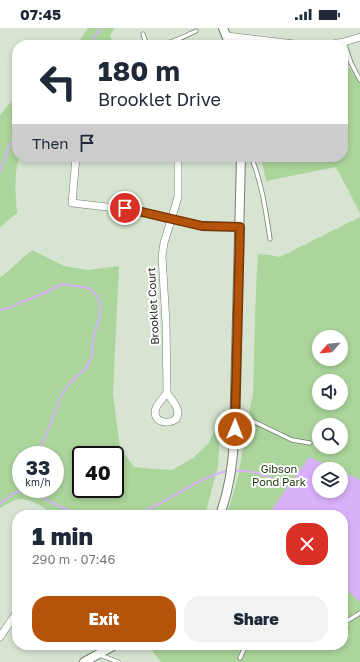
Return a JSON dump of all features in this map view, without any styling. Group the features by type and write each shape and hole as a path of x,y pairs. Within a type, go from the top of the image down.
{"street":[{"path":"225,32 273,40"},
{"path":"348,41 360,37"},
{"path":"76,162 72,203 134,210 171,220 202,226 240,227"},
{"name":"Brooklet Court","path":"167,393 166,323 162,256 178,197 178,162"},
{"path":"222,510 231,471 233,451 241,162"},
{"path":"0,637 12,619"},
{"path":"84,662 106,650"}],"lane":[{"path":"175,40 196,31"},
{"path":"143,34 145,40"},
{"path":"348,54 360,80"},
{"path":"253,162 263,197 270,239"},
{"path":"235,412 292,440 310,443"},
{"path":"348,620 360,613"},
{"path":"240,658 244,650"},
{"path":"99,654 118,662"}],"green space":[{"path":"88,28 115,28 110,35 112,40 80,40"},
{"path":"348,66 360,83 360,213 336,167 266,181 262,162 348,162"},
{"path":"12,101 12,162 18,162 16,169 17,213 0,227 0,115"},
{"name":"Gibson Pond Park","path":"360,217 360,662 161,662 152,650 348,650 348,510 228,510 231,503 241,461 253,394 258,254 280,257"},
{"path":"32,250 64,266 88,270 119,266 113,394 120,446 72,446 72,498 124,498 124,453 134,467 172,470 193,458 208,444 221,418 218,466 206,510 47,510 27,499 20,499 8,503 0,508 0,278"}],"shaded area":[{"path":"309,457 320,462 312,462 312,498 348,498 348,474 360,480 360,602 348,591 348,510 272,510"}],"waterway":[{"path":"93,40 101,28"},
{"path":"0,172 12,142"},
{"path":"0,310 12,307 63,284 88,288 94,292 100,301 100,313 93,340 92,356 86,368 69,384 61,396 42,446"},
{"path":"232,471 239,470 254,472 290,488"},
{"path":"145,510 204,479 228,471"},
{"path":"0,504 12,495"},
{"path":"44,498 69,510"}],"route":[{"path":"125,208 171,220 202,226 240,227 235,429"}]}
